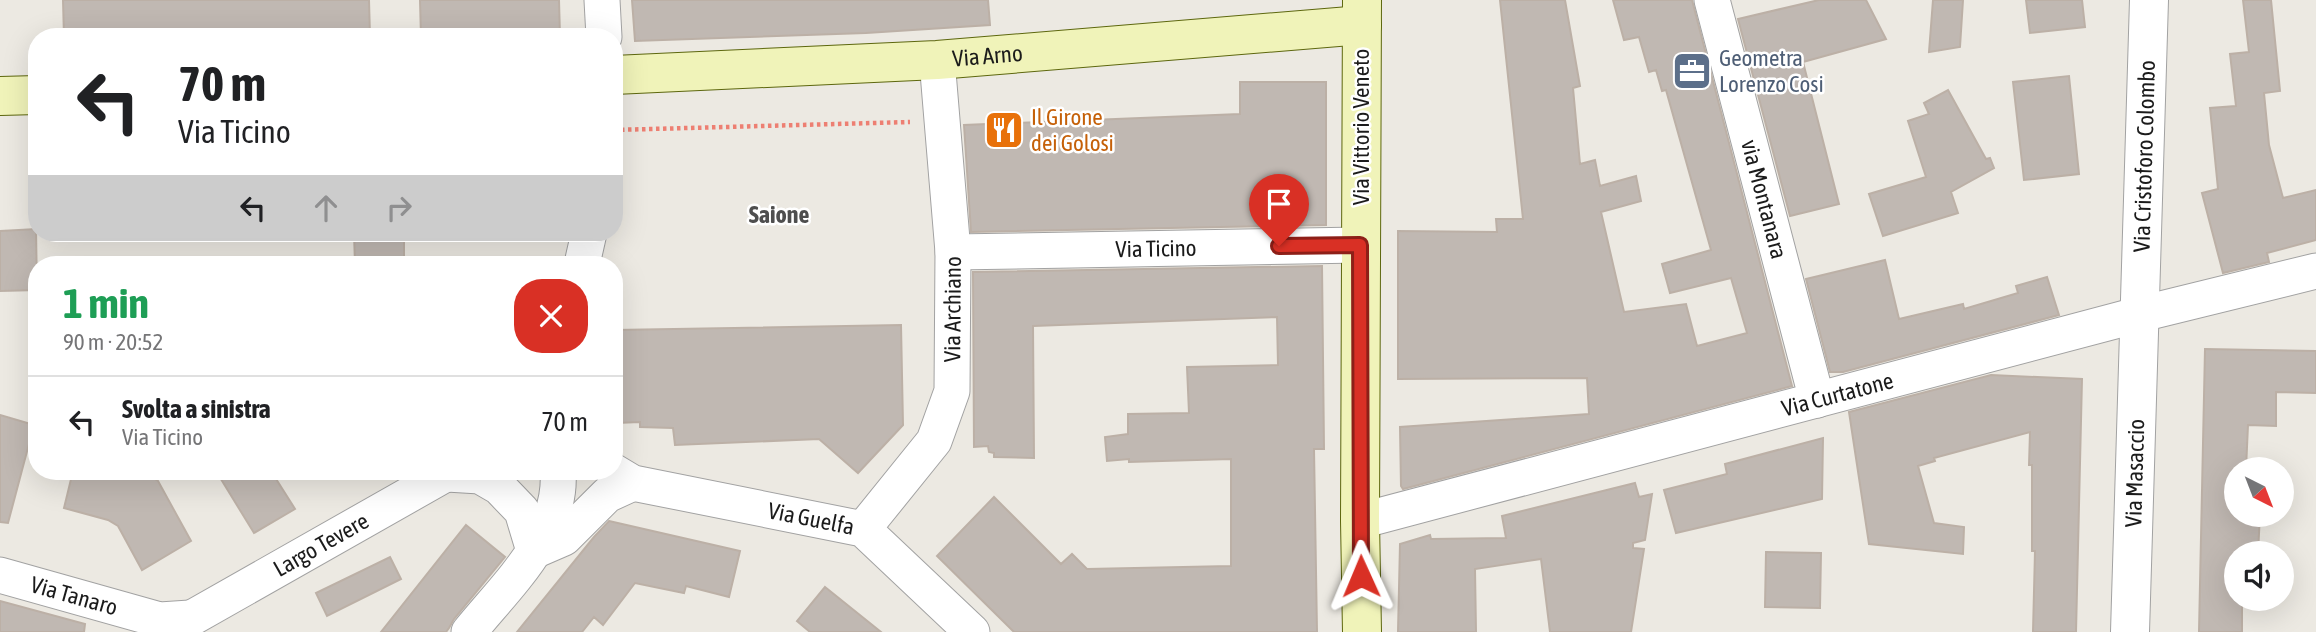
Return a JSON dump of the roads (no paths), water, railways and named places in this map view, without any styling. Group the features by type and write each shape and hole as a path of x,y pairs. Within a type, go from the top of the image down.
{"main road":[{"name":"Via Arno","path":"623,75 937,60 1362,12"},
{"name":"Via Vittorio Veneto","path":"1362,12 1362,632"},
{"path":"0,96 28,95"}],"street":[{"path":"602,0 604,28"},
{"name":"via Montanara","path":"1712,0 1817,400"},
{"name":"Via Cristoforo Colombo","path":"2141,314 2149,0"},
{"name":"Via Archiano","path":"863,529 934,441 953,391 953,252 937,60"},
{"name":"Via Ticino","path":"953,252 1360,245"},
{"name":"Via Curtatone","path":"1360,521 2141,314 2316,271"},
{"name":"Via Masaccio","path":"2130,632 2141,314"},
{"name":"Via Guelfa","path":"623,477 863,529 972,632"},
{"name":"Largo Tevere","path":"172,623 434,480"},
{"path":"488,480 499,487 522,511 534,551"},
{"path":"469,632 534,551 554,515 557,480"},
{"path":"534,551 564,538 620,480"},
{"name":"Via Tanaro","path":"0,575 172,623"},
{"path":"82,598 95,622 96,632"},
{"path":"116,632 118,628 134,620 172,623"}],"place":[{"name":"Geometra Lorenzo Cosi","path":"1692,71"},
{"name":"Il Girone dei Golosi","path":"1004,130"}],"district":[{"name":"Saione","path":"779,215"}]}
